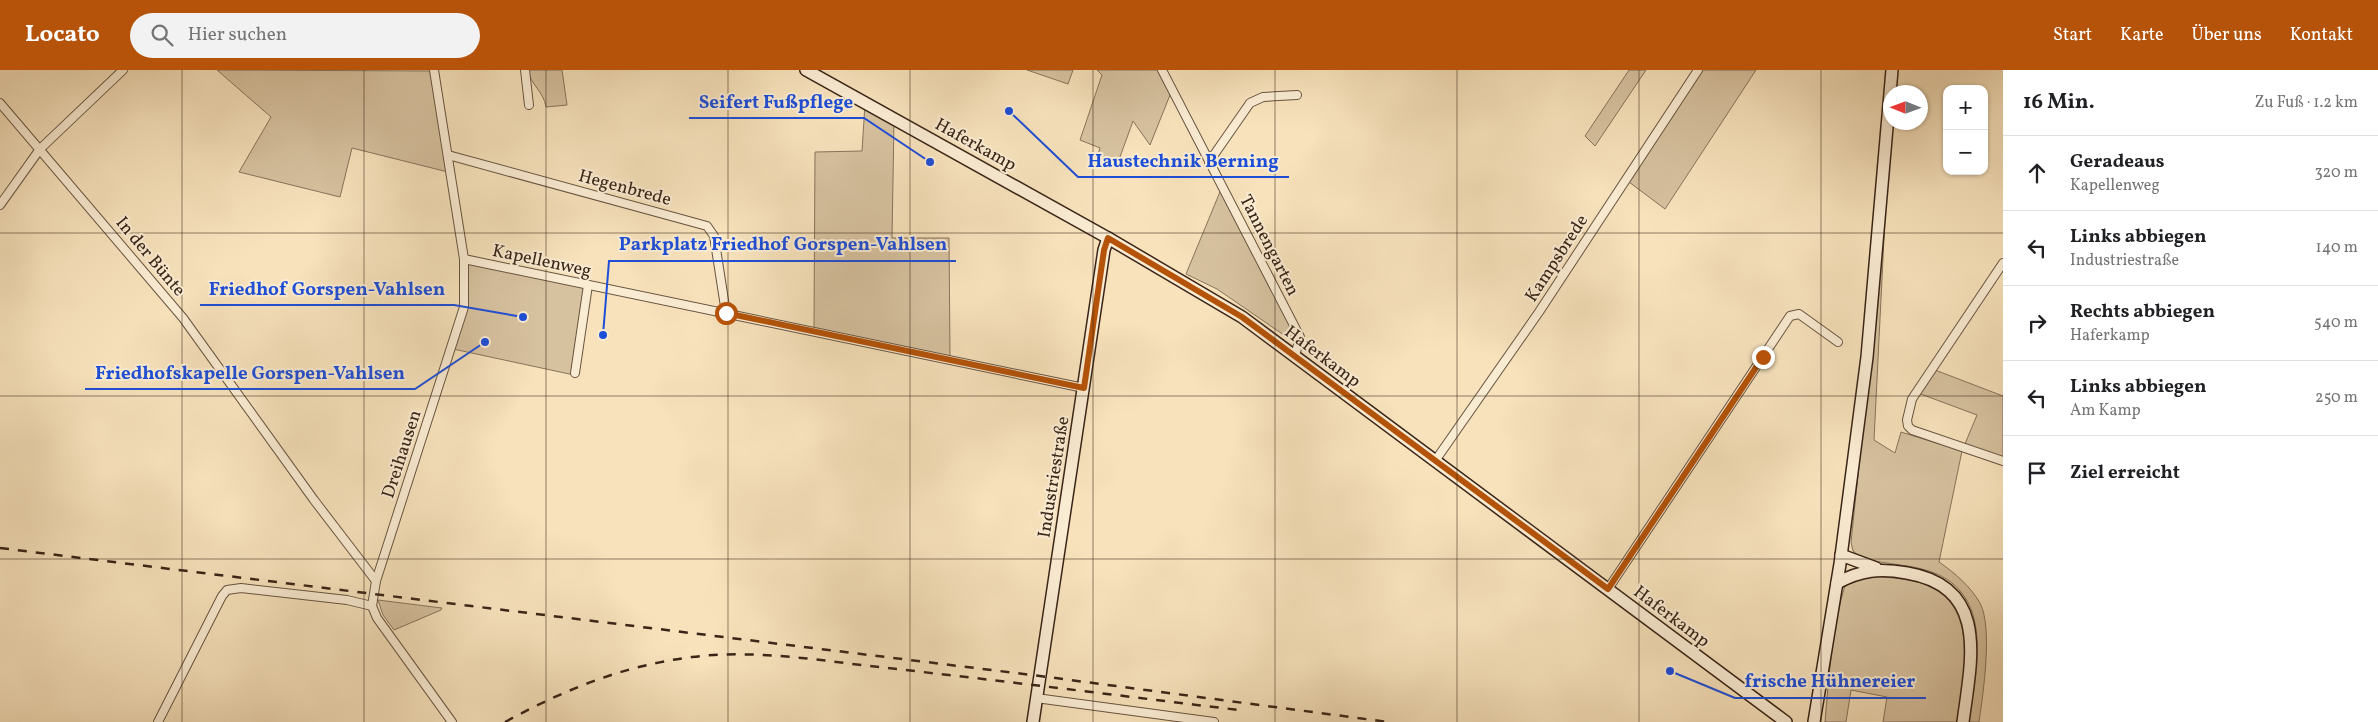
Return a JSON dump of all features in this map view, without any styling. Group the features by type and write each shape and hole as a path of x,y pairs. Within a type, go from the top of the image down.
{"street":[{"path":"0,205 40,149 123,70"},
{"name":"Dreihausen","path":"372,606 376,582 464,308 464,259 434,70"},
{"path":"525,70 529,105"},
{"name":"Haferkamp","path":"806,70 1213,298 1295,356 1786,722"},
{"name":"Tannengarten","path":"1162,70 1300,337 1295,356"},
{"name":"Kampsbrede","path":"1435,461 1539,312 1698,70"},
{"path":"1814,722 1840,559 1867,358 1892,70"},
{"path":"1209,162 1250,103 1263,97 1297,95"},
{"name":"In der Bünte","path":"0,103 184,318 314,500 376,582"},
{"name":"Hegenbrede","path":"448,155 707,226 714,236 726,313"},
{"name":"Industriestraße","path":"1033,722 1104,250 1108,238"},
{"name":"Kapellenweg","path":"464,259 1084,388"},
{"path":"2003,263 1912,398 1906,420 1912,430 2003,461"},
{"path":"575,373 588,285"},
{"path":"1608,589 1790,316 1799,314 1838,342"},
{"path":"1840,559 1878,569 1919,575 1948,588 1958,602 1969,625 1972,650 1963,722"},
{"path":"1840,559 1855,570 1864,571"},
{"path":"1836,583 1852,574 1878,569"},
{"path":"158,722 222,596 227,590 242,588 347,600 372,606 377,618 452,722"},
{"path":"1036,698 1214,722"}],"shaded area":[{"path":"217,70 432,71 448,172 352,148 340,197 239,172 271,117"},
{"path":"528,70 562,70 567,105 546,107 543,97 531,80"},
{"path":"1027,70 1073,70 1068,84"},
{"path":"1097,70 1161,70 1172,90 1150,145 1133,121 1116,168 1096,161 1100,148 1080,140 1102,75"},
{"path":"1629,70 1646,70 1595,146 1585,136"},
{"path":"1700,70 1756,70 1665,209 1625,179"},
{"path":"865,104 894,120 892,238 949,238 950,358 814,330 815,152 862,151"},
{"path":"1222,187 1296,334 1294,342 1217,289 1186,274"},
{"path":"1885,218 1874,440 1895,453 1901,432 1962,451 1939,562 1967,585 1980,603 1984,614 1986,661 1979,722 1969,722 1975,682 1977,639 1974,619 1967,601 1955,586 1937,574 1919,568 1862,558 1853,551 1851,542"},
{"path":"466,262 587,287 574,375 453,349 466,309 468,295"},
{"path":"1935,370 2003,396 2003,465 1962,451 1977,415 1918,393"},
{"path":"1875,576 1914,581 1936,590 1951,603 1960,619 1964,638 1963,680 1958,722 1883,722 1887,697 1851,690 1846,722 1825,722 1834,634 1846,582 1854,578"},
{"path":"378,600 442,608 394,630 383,615"}],"railway":[{"path":"0,548 1040,676 1388,722"},
{"path":"505,722 550,699 595,680 642,666 692,657 741,654 814,659 1239,710"}],"place":[{"name":"Haustechnik Berning","path":"1009,111"},
{"name":"Seifert Fußpflege","path":"930,162"},
{"name":"Friedhof Gorspen-Vahlsen","path":"523,317"},
{"name":"Parkplatz Friedhof Gorspen-Vahlsen","path":"603,335"},
{"name":"Friedhofskapelle Gorspen-Vahlsen","path":"485,342"},
{"name":"frische Hühnereier","path":"1670,671"}],"route":[{"path":"726,313 1084,388 1104,250 1108,238 1181,279 1242,317 1608,589 1763,357"}]}
